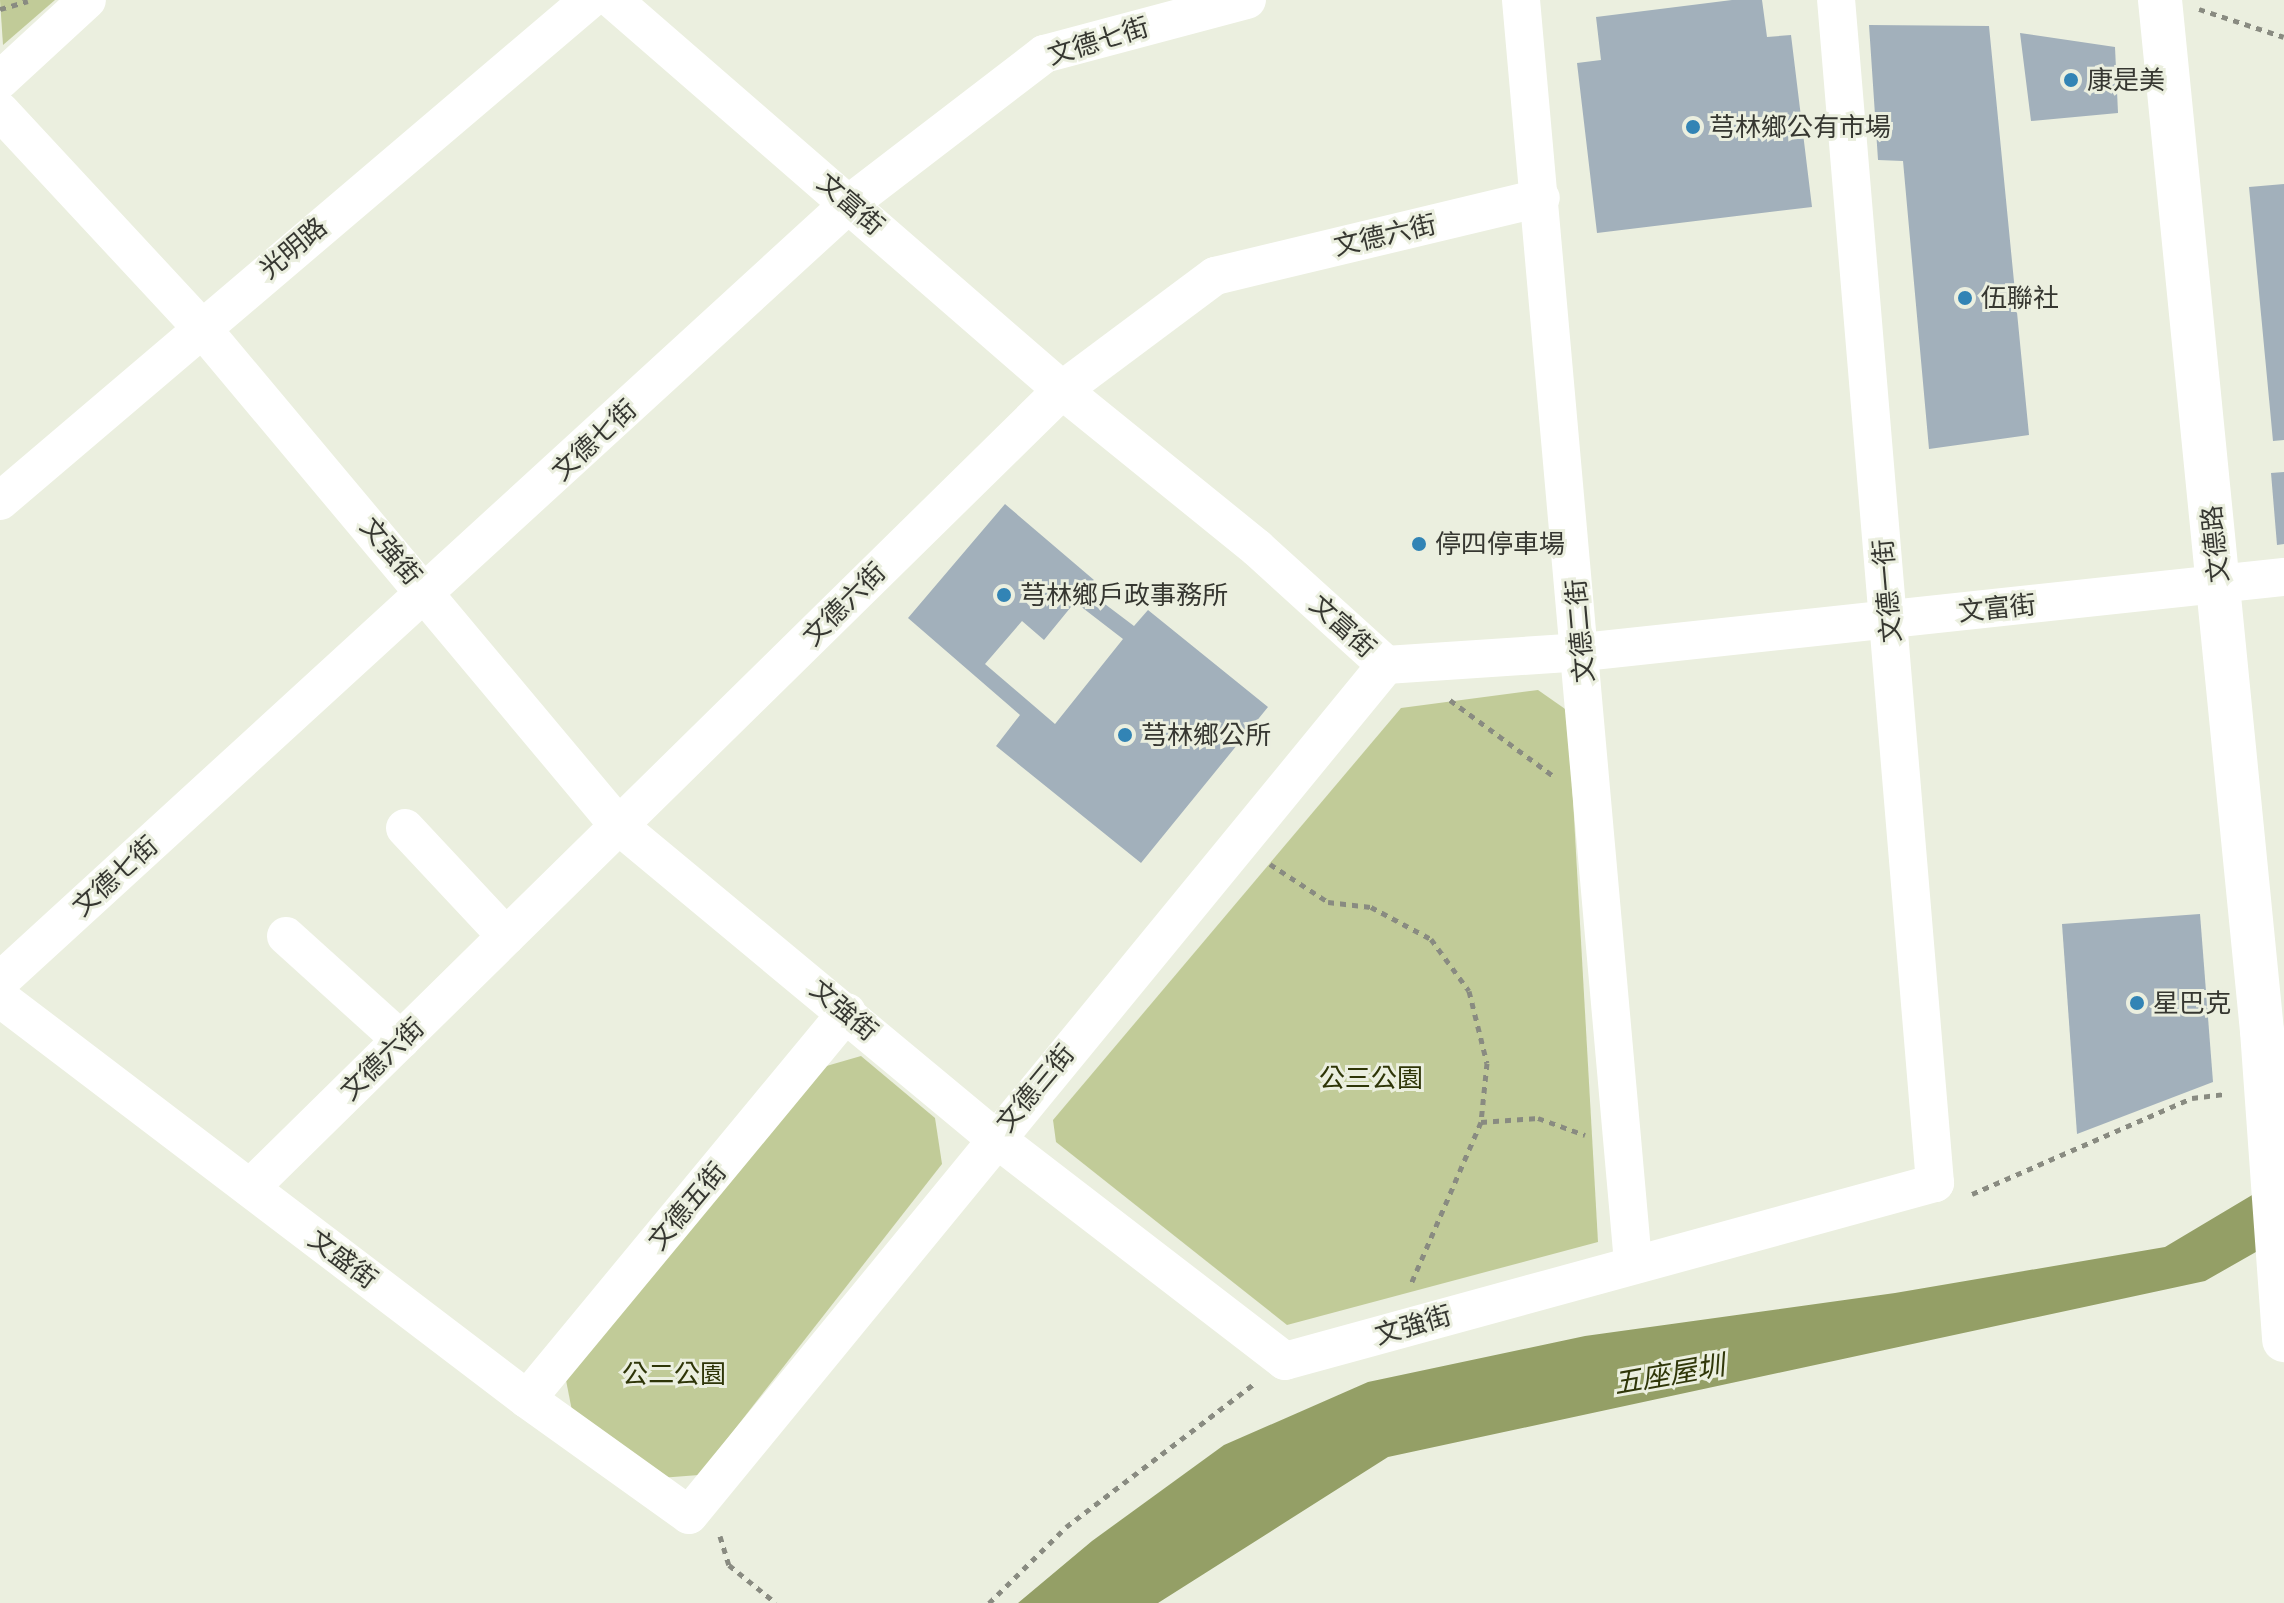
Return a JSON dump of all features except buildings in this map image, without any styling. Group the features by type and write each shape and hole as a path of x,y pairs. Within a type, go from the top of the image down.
{"main road":[{"name":"文德路","path":"2178,4 2220,585 2283,1287"},
{"path":"2283,1287 2284,1340"}],"street":[{"path":"0,80 87,0"},
{"name":"光明路","path":"0,501 200,326 589,0"},
{"name":"文富街","path":"613,0 1062,390 1257,548 1386,665 1583,652 2284,577"},
{"name":"文德七街","path":"0,981 427,594 850,203 1044,54 1247,0"},
{"name":"文德二街","path":"1521,0 1583,652 1633,1262"},
{"name":"文德一街","path":"1836,0 1935,1183"},
{"name":"文強街","path":"0,111 200,326 619,826 994,1137 1285,1361 1633,1262 1935,1183"},
{"name":"文德六街","path":"250,1188 1062,390 1215,276 1541,198"},
{"name":"文德三街","path":"692,1510 994,1137 1386,665"},
{"path":"405,828 506,936"},
{"path":"286,936 401,1040"},
{"name":"文盛街","path":"0,998 527,1399 692,1510"},
{"name":"文德五街","path":"527,1399 847,1012"}],"path":[{"path":"0,9 29,0"},
{"path":"2178,4 2284,37"},
{"path":"1441,694 1566,786"},
{"path":"1239,843 1328,902 1371,907 1431,939 1469,991 1487,1063 1481,1122 1404,1299 1409,1326"},
{"path":"1935,1183 1967,1197 2192,1098 2267,1089"},
{"path":"1481,1122 1538,1118 1624,1149"},
{"path":"989,1603 1066,1527 1285,1361"},
{"path":"692,1510 715,1519 729,1565 776,1603"}],"green space":[{"path":"0,0 55,0 3,45"},
{"name":"公三公園","path":"1538,690 1568,711 1598,1242 1287,1325 1056,1142 1053,1120 1401,708"},
{"name":"公二公園","path":"861,1056 935,1118 942,1164 699,1475 660,1478 573,1416 565,1375 823,1067"}],"water":[{"name":"五座屋圳","path":"2284,1176 2284,1236 2205,1281 1388,1457 1158,1603 1018,1603 1092,1541 1224,1445 1368,1382 1585,1336 1895,1293 2165,1247"}],"place":[{"name":"康是美","path":"2071,80"},
{"name":"芎林鄉公有市場","path":"1693,127"},
{"name":"伍聯社","path":"1965,298"},
{"name":"停四停車場","path":"1419,544"},
{"name":"芎林鄉戶政事務所","path":"1004,595"},
{"name":"芎林鄉公所","path":"1125,735"},
{"name":"星巴克","path":"2137,1003"}]}
